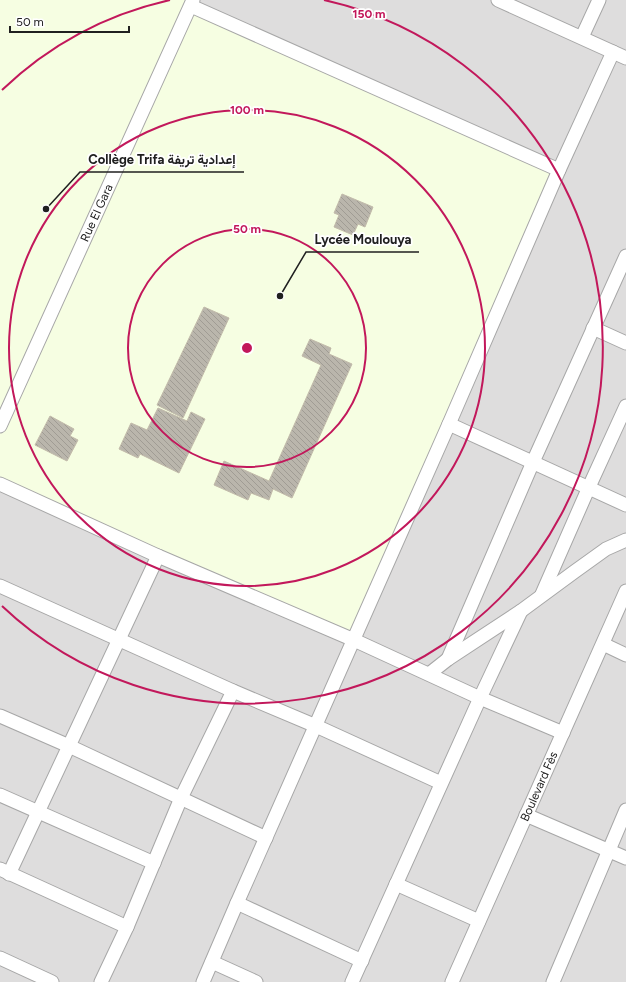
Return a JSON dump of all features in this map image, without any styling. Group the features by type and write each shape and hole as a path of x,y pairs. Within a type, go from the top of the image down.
{"street":[{"path":"498,0 626,58"},
{"path":"582,37 599,0"},
{"path":"192,3 559,170"},
{"name":"Rue El Gara","path":"0,426 192,3"},
{"path":"203,982 449,424 559,170 613,52"},
{"path":"448,659 533,462 626,256"},
{"path":"593,328 626,343"},
{"path":"541,596 626,406"},
{"path":"449,424 626,505"},
{"path":"0,484 158,556 354,640 480,698 562,733"},
{"path":"429,674 448,659 521,611 606,549 626,540"},
{"path":"127,927 5,871 38,812 158,556"},
{"path":"0,586 442,783"},
{"name":"Boulevard Fès","path":"452,982 626,591"},
{"path":"352,982 480,698 521,611"},
{"path":"602,644 626,655"},
{"path":"101,982 127,927 181,798 233,691"},
{"path":"0,716 69,746 266,838"},
{"path":"0,795 154,863"},
{"path":"553,982 626,810"},
{"path":"526,815 626,858"},
{"path":"396,884 479,921"},
{"path":"237,903 362,961"},
{"path":"0,958 52,982"},
{"path":"212,962 256,982"}],"shaded area":[{"path":"0,0 626,0 626,982 0,982"},
{"path":"0,0 185,0 182,8 561,174 352,641 0,484"}],"building":[{"path":"342,194 373,207 365,227 358,224 353,235 334,227 339,215 334,213"},
{"path":"204,307 229,318 183,418 157,405"},
{"path":"310,339 331,348 329,354 352,364 292,498 273,489 269,500 251,493 248,500 214,485 224,461 269,481 321,365 302,356"},
{"path":"158,408 187,421 191,412 205,419 179,473 140,454 138,458 119,449 131,423 147,430"},
{"path":"50,416 74,429 70,436 78,440 67,461 35,445"}],"place":[{"name":"Collège Trifa إعدادية تريفة","path":"46,209"},
{"name":"Lycée Moulouya","path":"280,296"}]}
